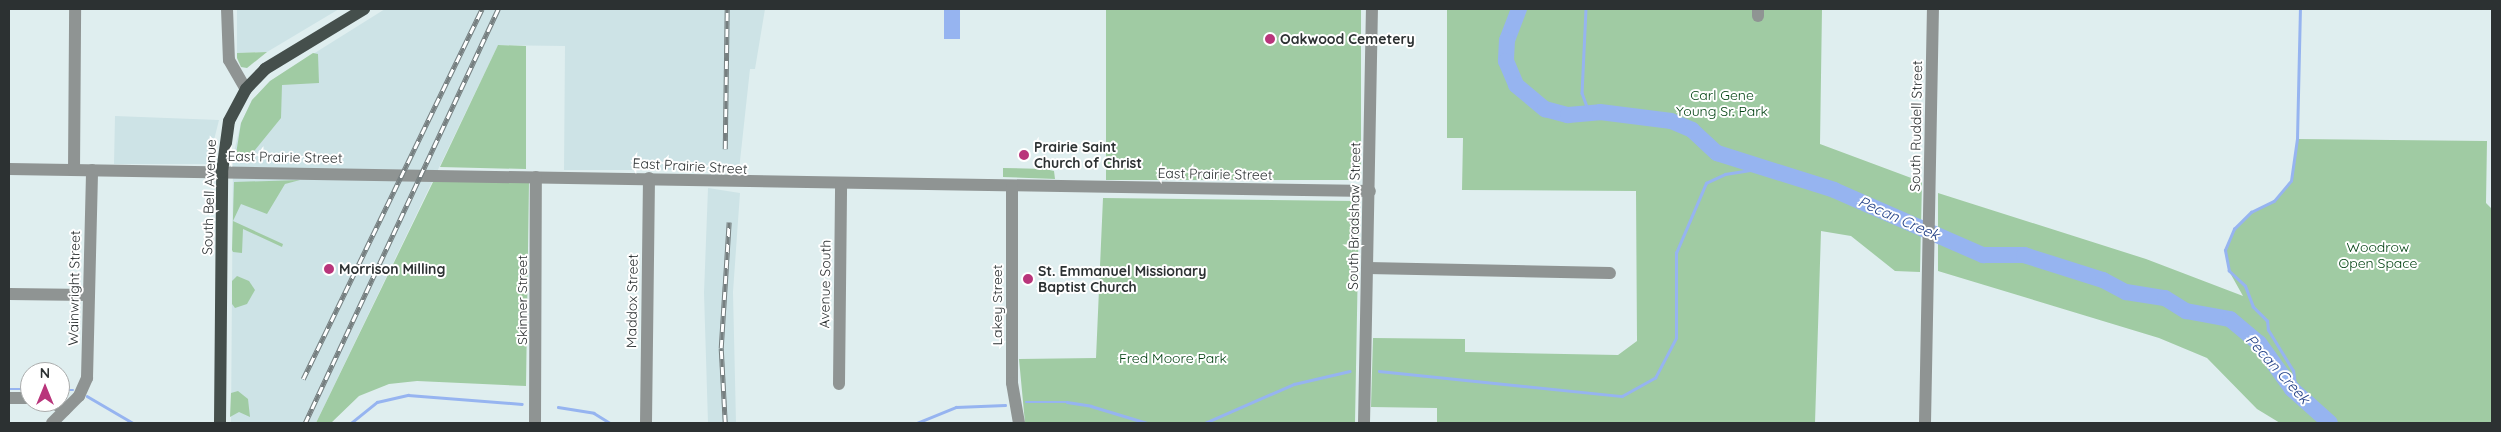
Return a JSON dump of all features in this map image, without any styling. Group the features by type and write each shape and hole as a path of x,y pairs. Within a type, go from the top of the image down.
{"main road":[{"name":"South Bell Avenue","path":"220,423 222,172 229,121 246,89 265,69 364,9"}],"street":[{"path":"74,170 75,9"},
{"path":"227,9 229,60 246,89"},
{"name":"South Bradshaw Street","path":"1364,423 1370,191 1372,9"},
{"name":"South Ruddell Street","path":"1925,423 1933,9"},
{"name":"East Prairie Street","path":"9,169 648,178 841,185 1370,191"},
{"name":"Wainwright Street","path":"70,405 79,396 87,378 92,170"},
{"name":"Skinner Street","path":"535,423 536,177"},
{"name":"Maddox Street","path":"646,423 648,178"},
{"name":"Avenue South","path":"838,384 841,185"},
{"name":"Lakey Street","path":"1012,187 1012,383 1019,423"},
{"path":"1368,268 1610,273"},
{"path":"9,294 89,296"},
{"name":"Wainwright Street","path":"52,423 63,412"}],"shaded area":[{"path":"237,9 339,9 267,52 237,53"},
{"path":"385,9 765,9 755,69 750,69 739,170 564,170 565,46 498,45 316,423 231,423 233,156 241,123 252,100 270,81"},
{"path":"115,116 219,120 214,140 213,164 114,164"},
{"path":"708,188 740,193 733,292 736,423 708,423 704,293"}],"green space":[{"name":"Oakwood Cemetery","path":"1106,9 1361,9 1361,180 1106,180"},
{"name":"Carl Gene Young Sr. Park","path":"1447,9 1822,9 1820,144 1922,182 1920,272 1895,271 1851,236 1821,231 1815,423 1437,423 1437,408 1371,407 1373,338 1465,339 1465,352 1618,355 1637,341 1636,191 1462,190 1463,138 1447,138"},
{"path":"498,45 526,46 526,169 440,167"},
{"path":"267,52 247,68 241,67 237,58 237,53"},
{"path":"313,53 318,54 319,83 282,85 281,118 246,161 235,160 241,123 252,100 270,81"},
{"name":"Woodrow Open Space","path":"2297,139 2487,141 2486,203 2492,209 2492,423 2280,423 2257,409 2207,358 2159,338 1938,271 1938,193 2146,259 2243,296 2229,271 2225,250 2234,229 2251,212 2274,201 2291,181"},
{"path":"1003,168 1045,169 1054,171 1055,179 1003,177"},
{"path":"300,180 285,184 267,214 241,204 233,221 283,244 282,247 243,229 242,253 233,252 232,250 234,182"},
{"path":"433,182 529,182 526,386 417,381 389,384 359,396 331,423 316,423"},
{"name":"Fred Moore Park","path":"1103,198 1355,201 1359,206 1355,423 1025,423 1019,359 1096,358"},
{"path":"237,276 249,281 255,290 247,304 235,308 232,304 232,281"},
{"path":"238,391 248,399 250,417 239,412 230,417 231,393"}],"water":[{"path":"944,9 960,9 960,39 944,39"}],"waterway":[{"name":"Pecan Creek","path":"1519,9 1507,40 1506,61 1516,85 1545,109 1568,115 1600,112 1671,121 1692,130 1717,153 1834,190 1983,255 2024,255 2103,280 2126,292 2165,298 2186,311 2230,319 2259,343 2292,389 2330,423"},
{"path":"1586,9 1582,93 1589,112"},
{"path":"2296,394 2293,371 2268,330 2267,321 2253,307 2245,286 2229,271 2225,250 2234,229 2251,212 2274,201 2291,181 2297,139 2300,9"},
{"path":"1379,371 1622,396 1655,378 1676,338 1676,253 1706,183 1725,174 1763,168"},
{"path":"1205,423 1294,384 1350,371"},
{"path":"9,389 20,389"},
{"path":"351,423 377,402 408,395 522,404"},
{"path":"87,396 133,423"},
{"path":"1026,402 1067,402 1091,406 1147,423"},
{"path":"917,423 956,407 1005,405"},
{"path":"558,407 594,413 610,423"}],"railway":[{"path":"303,379 482,9"},
{"path":"305,423 498,9"},
{"path":"725,149 727,9"},
{"path":"725,423 721,348 729,222"}],"place":[{"name":"Oakwood Cemetery","path":"1270,39"},
{"name":"Prairie Saint Church of Christ","path":"1024,155"},
{"name":"Morrison Milling","path":"329,269"},
{"name":"St. Emmanuel Missionary Baptist Church","path":"1028,279"}]}
